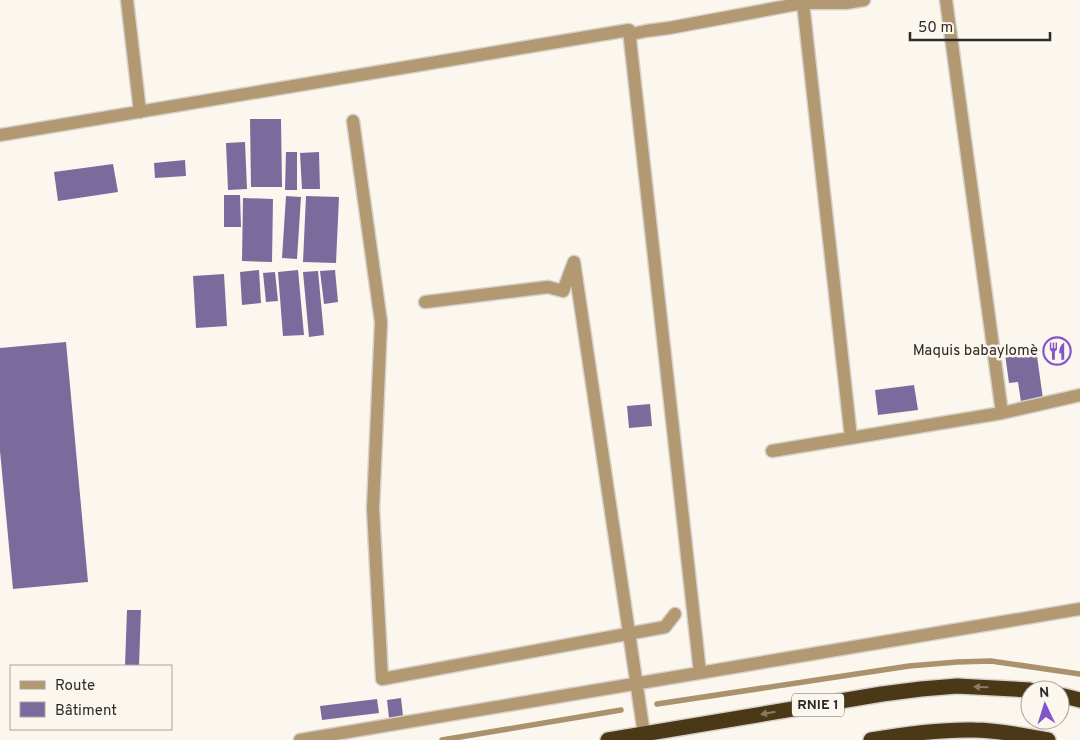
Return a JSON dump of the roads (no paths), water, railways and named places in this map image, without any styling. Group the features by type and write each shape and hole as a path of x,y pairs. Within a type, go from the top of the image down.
{"highway":[{"name":"RNIE 1","path":"608,740 921,689 957,686 1020,689"},
{"path":"871,740 936,731 977,730 1010,733 1048,740"}],"street":[{"path":"128,0 140,112"},
{"path":"629,30 632,34 803,3 846,3 864,0"},
{"path":"946,0 1002,413"},
{"path":"803,3 851,438"},
{"path":"0,135 629,30"},
{"path":"629,30 700,673"},
{"path":"353,121 381,322 373,510 382,679 665,627 675,614"},
{"path":"425,302 548,287 563,291 574,262 644,734"},
{"path":"772,451 1002,413 1080,395"},
{"path":"300,740 1080,609"}],"waterway":[{"path":"657,704 909,666 957,662 991,661 1080,674"},
{"path":"442,740 621,710"}],"place":[{"name":"Maquis babaylomè","path":"1057,351"}]}
